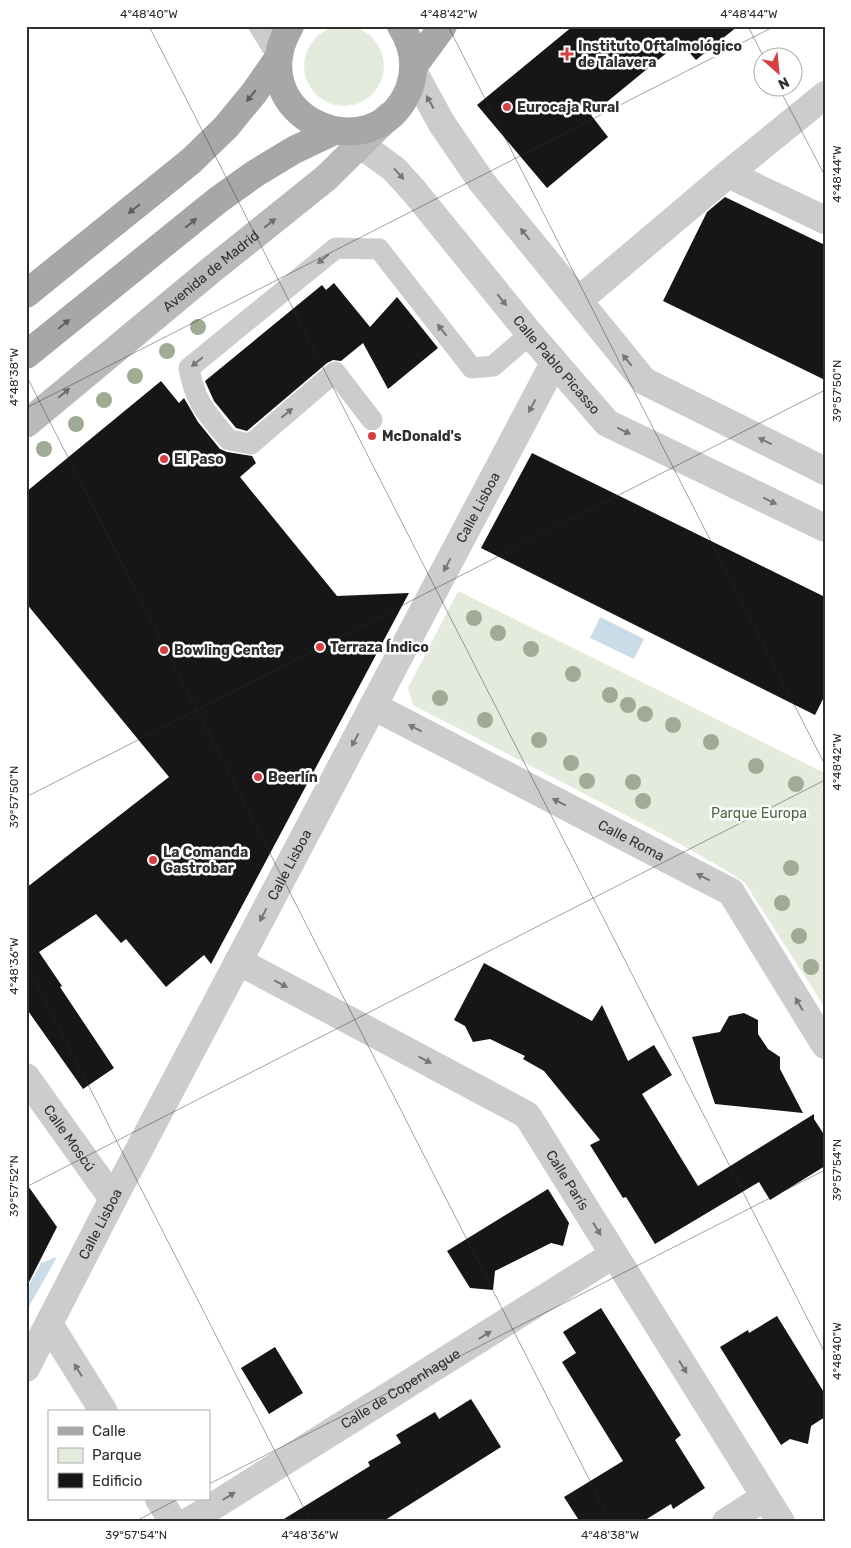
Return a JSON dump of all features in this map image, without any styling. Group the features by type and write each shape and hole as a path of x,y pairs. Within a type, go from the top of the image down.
{"main road":[{"path":"26,294 191,161 226,127 254,93 279,55 290,26"},
{"path":"26,355 218,200 256,173 294,150 346,135 353,131 369,128 391,114 405,97 411,82 413,69 410,43 401,26"},
{"path":"413,69 443,26"},
{"path":"279,55 280,77 289,100 310,122 346,135"},
{"name":"Avenida de Madrid","path":"26,424 210,271 326,178 346,135"}],"street":[{"path":"263,26 279,55"},
{"path":"413,69 442,124 481,181 644,381 825,471"},
{"path":"579,300 825,95"},
{"name":"Calle Pablo Picasso","path":"346,135 394,169 414,191 554,363 607,423 825,528"},
{"path":"728,174 825,220"},
{"name":"Calle Lisboa","path":"26,1368 238,961 554,363"},
{"name":"Calle Roma","path":"373,706 732,892 825,1045"},
{"name":"Calle París","path":"238,961 527,1114 780,1522"},
{"name":"Calle Moscú","path":"26,1077 113,1199"},
{"name":"Calle de Copenhague","path":"188,1522 613,1255"},
{"path":"49,1324 103,1410"},
{"path":"726,1522 765,1497"},
{"path":"160,1500 173,1522"}],"lane":[{"path":"372,420 335,372 251,444 228,440 201,406 192,385 190,368 336,248 379,250 472,368 493,366 530,334"}],"green space":[{"path":"336,26 352,26 373,37 384,58 384,74 373,95 352,106 336,106 322,100 310,88 304,74 304,58 310,44 322,32"},
{"name":"Parque Europa","path":"458,591 825,773 825,1008 745,883 666,836 413,705 408,688"}],"water":[{"path":"600,617 644,639 634,659 590,638"},
{"path":"57,1257 26,1312 26,1290 41,1263"}],"building":[{"path":"573,26 738,26 696,60 680,42 591,115 608,137 547,188 477,105"},
{"path":"725,197 825,245 825,380 663,301 707,212"},
{"path":"334,283 370,327 397,297 438,348 388,389 363,343 341,361 333,360 327,363 247,431 236,428 214,401 205,381 322,285 326,290"},
{"path":"161,381 179,403 184,398 198,422 220,449 252,456 256,463 240,477 337,596 409,593 211,964 204,955 166,987 126,939 121,943 96,914 39,952 114,1068 83,1089 26,1008 26,888 169,777 26,603 26,492"},
{"path":"532,453 825,597 825,695 815,715 481,548"},
{"path":"484,963 592,1021 602,1005 628,1061 654,1045 672,1075 642,1094 698,1186 814,1114 814,1119 825,1136 825,1166 770,1200 759,1182 655,1244 626,1197 623,1198 590,1145 600,1140 544,1071 523,1059 525,1056 490,1039 473,1042 465,1026 454,1020"},
{"path":"744,1013 758,1020 758,1034 768,1049 780,1057 780,1069 803,1113 715,1104 692,1037 720,1032 729,1016"},
{"path":"26,1183 57,1227 26,1288"},
{"path":"548,1189 569,1223 563,1246 551,1243 495,1271 493,1290 470,1288 447,1251"},
{"path":"601,1308 681,1435 675,1440 705,1488 673,1509 671,1504 642,1522 580,1522 564,1497 623,1461 562,1362 576,1353 563,1332"},
{"path":"777,1316 825,1394 825,1417 811,1426 808,1444 790,1439 781,1445 720,1347 748,1330 749,1333"},
{"path":"275,1347 303,1393 269,1414 241,1368"},
{"path":"471,1399 501,1447 382,1522 279,1522 370,1466 368,1462 401,1443 396,1435 435,1412 439,1419"}],"place":[{"name":"Instituto Oftalmológico de Talavera","path":"567,54"},
{"name":"Eurocaja Rural","path":"507,107"},
{"name":"McDonald's","path":"372,436"},
{"name":"El Paso","path":"164,459"},
{"name":"Terraza Índico","path":"320,647"},
{"name":"Bowling Center","path":"164,650"},
{"name":"Beerlín","path":"258,777"},
{"name":"La Comanda Gastrobar","path":"153,860"}]}
